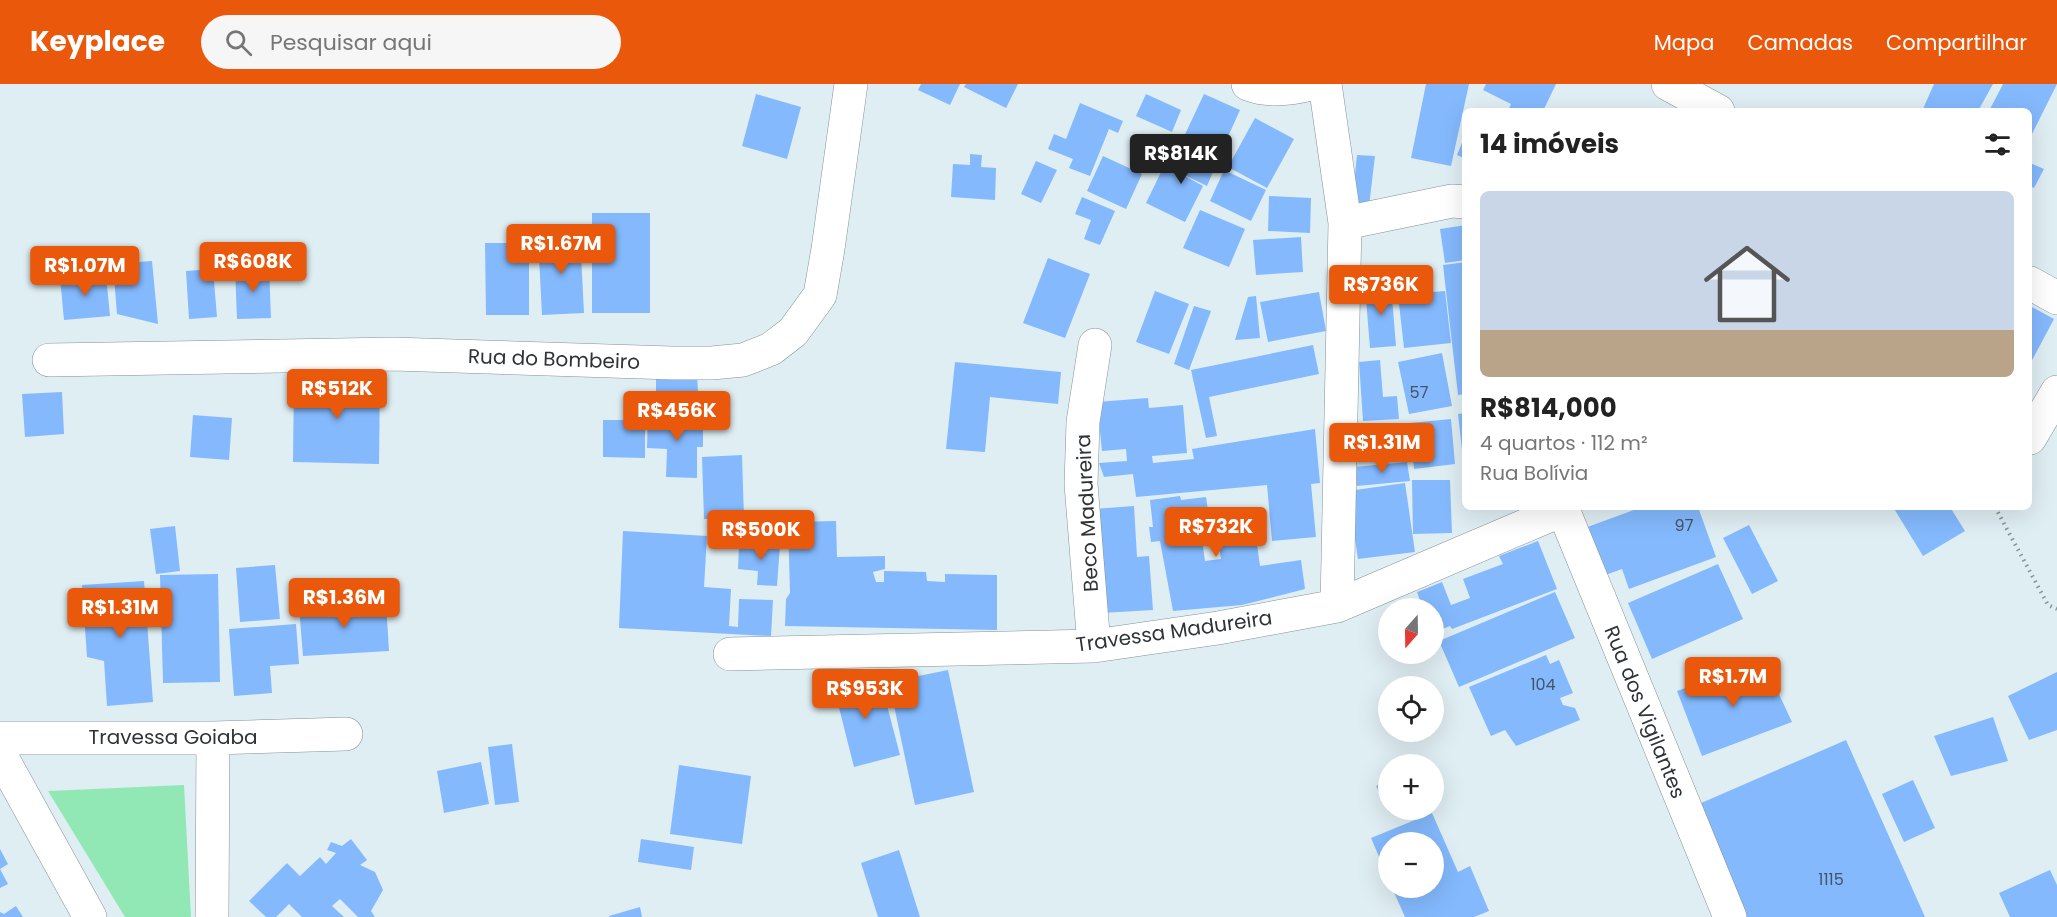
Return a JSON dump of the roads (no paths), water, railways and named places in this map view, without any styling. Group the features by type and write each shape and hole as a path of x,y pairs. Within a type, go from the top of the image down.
{"street":[{"name":"Rua do Bombeiro","path":"49,360 393,354 672,363 743,360 771,349 794,332 820,295 851,84"},
{"path":"1248,84 1258,88 1287,89 1312,84"},
{"path":"1324,84 1345,223 1337,606"},
{"path":"1668,84 1712,108"},
{"path":"1345,223 1452,201 1462,202"},
{"path":"2032,284 2057,298"},
{"name":"Beco Madureira","path":"1094,646 1081,484 1083,422 1095,345"},
{"path":"2032,435 2057,392"},
{"name":"Travessa Madureira","path":"730,654 1094,646 1218,628 1337,606 1557,510"},
{"name":"Rua dos Vigilantes","path":"1563,510 1730,917"},
{"name":"Travessa Goiaba","path":"0,738 213,738 346,734"},
{"path":"212,917 213,738"},
{"path":"0,754 90,917"}]}
